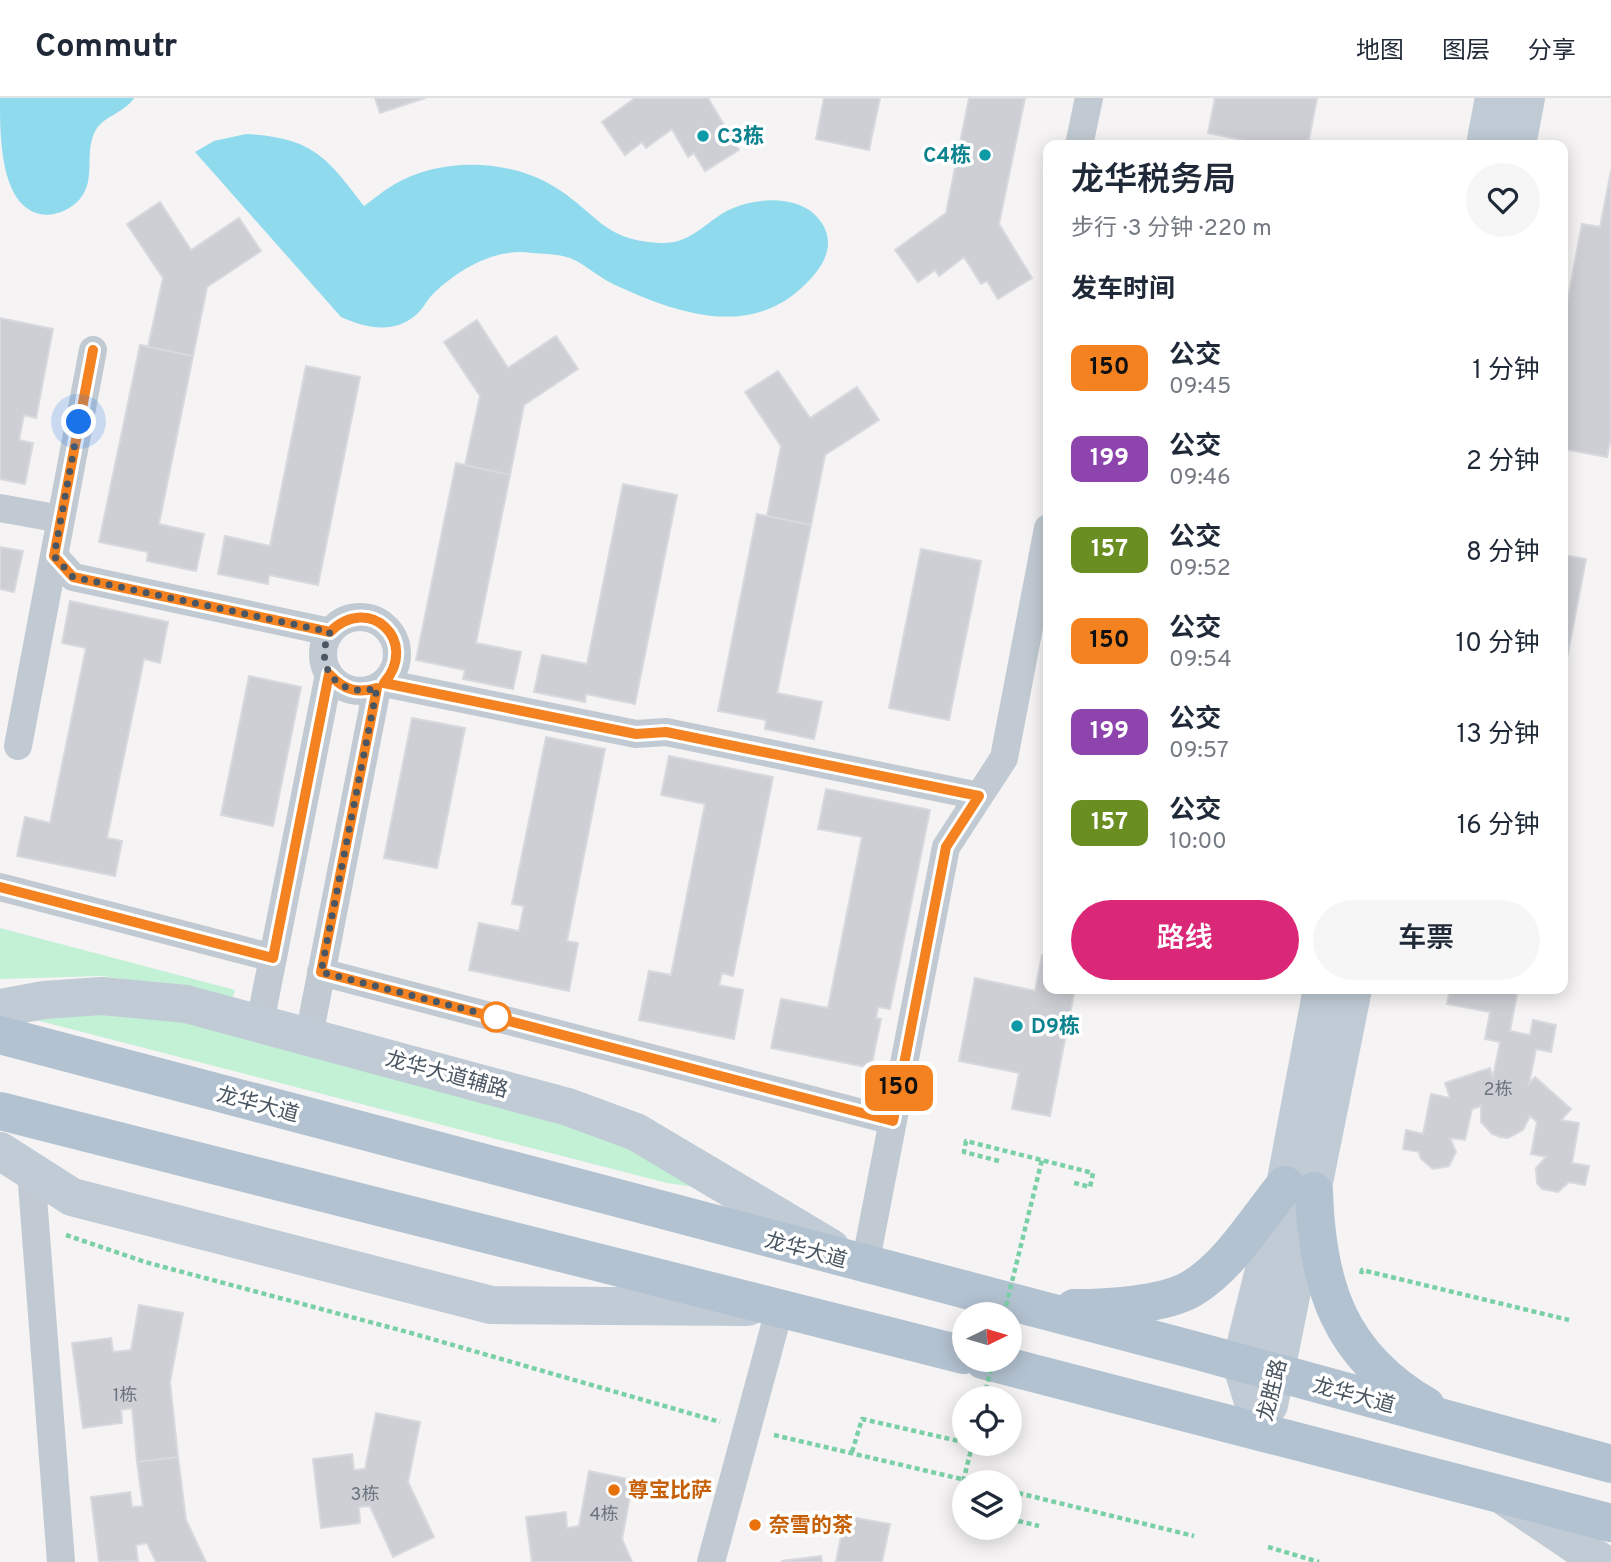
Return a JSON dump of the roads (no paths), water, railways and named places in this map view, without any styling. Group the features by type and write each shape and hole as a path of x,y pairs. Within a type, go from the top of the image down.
{"main road":[{"path":"1486,140 1494,98"},
{"path":"1518,140 1526,98"},
{"name":"龙胜路","path":"1299,1188 1321,994"},
{"name":"龙胜路","path":"1262,1431 1259,1368 1299,1188 1352,994"},
{"name":"龙华大道辅路","path":"0,1008 44,999 102,996 149,998 186,1004 608,1120 636,1132 862,1265"},
{"name":"龙华大道","path":"0,1035 862,1265 988,1302"},
{"path":"0,1111 952,1352"},
{"path":"15,1161 72,1197 491,1305 780,1307"},
{"path":"1022,1311 1115,1306 1189,1290 1299,1188 1332,1306 1373,1365 1405,1393 1455,1423"},
{"name":"龙华大道","path":"1022,1312 1259,1368 1611,1464"},
{"path":"1022,1370 1611,1523"},
{"path":"1497,1492 1601,1562"}],"street":[{"path":"1080,140 1088,98"},
{"path":"18,746 93,350"},
{"path":"0,508 61,519"},
{"path":"862,1265 946,847 1004,758 1043,554"},
{"path":"54,556 73,577 330,632"},
{"path":"309,1036 381,685 396,664 397,652 390,631 371,618 359,617 338,624 330,632 323,653 329,674 338,684 351,690 364,692 381,685 636,734 666,732 979,796"},
{"path":"260,1023 329,674"},
{"path":"0,887 273,958"},
{"path":"321,972 893,1121"},
{"path":"15,1161 61,1562"},
{"path":"711,1562 780,1307"}],"water":[{"path":"0,98 134,98 97,128 91,146 88,183 79,200 61,212 45,215 27,208 10,183 2,149"},
{"path":"246,134 287,140 316,153 339,174 364,206 413,175 453,166 495,166 516,170 553,186 613,231 642,241 679,241 741,205 779,201 792,203 813,213 823,225 828,248 819,269 798,291 777,305 754,314 731,317 683,310 613,284 570,258 519,252 492,257 467,268 434,293 408,321 380,328 341,317 195,152 214,141"}],"place":[{"name":"C3栋","path":"703,136"},
{"name":"C4栋","path":"985,155"},
{"name":"D9栋","path":"1017,1026"},
{"name":"尊宝比萨","path":"614,1490"},
{"name":"奈雪的茶","path":"755,1525"}]}
